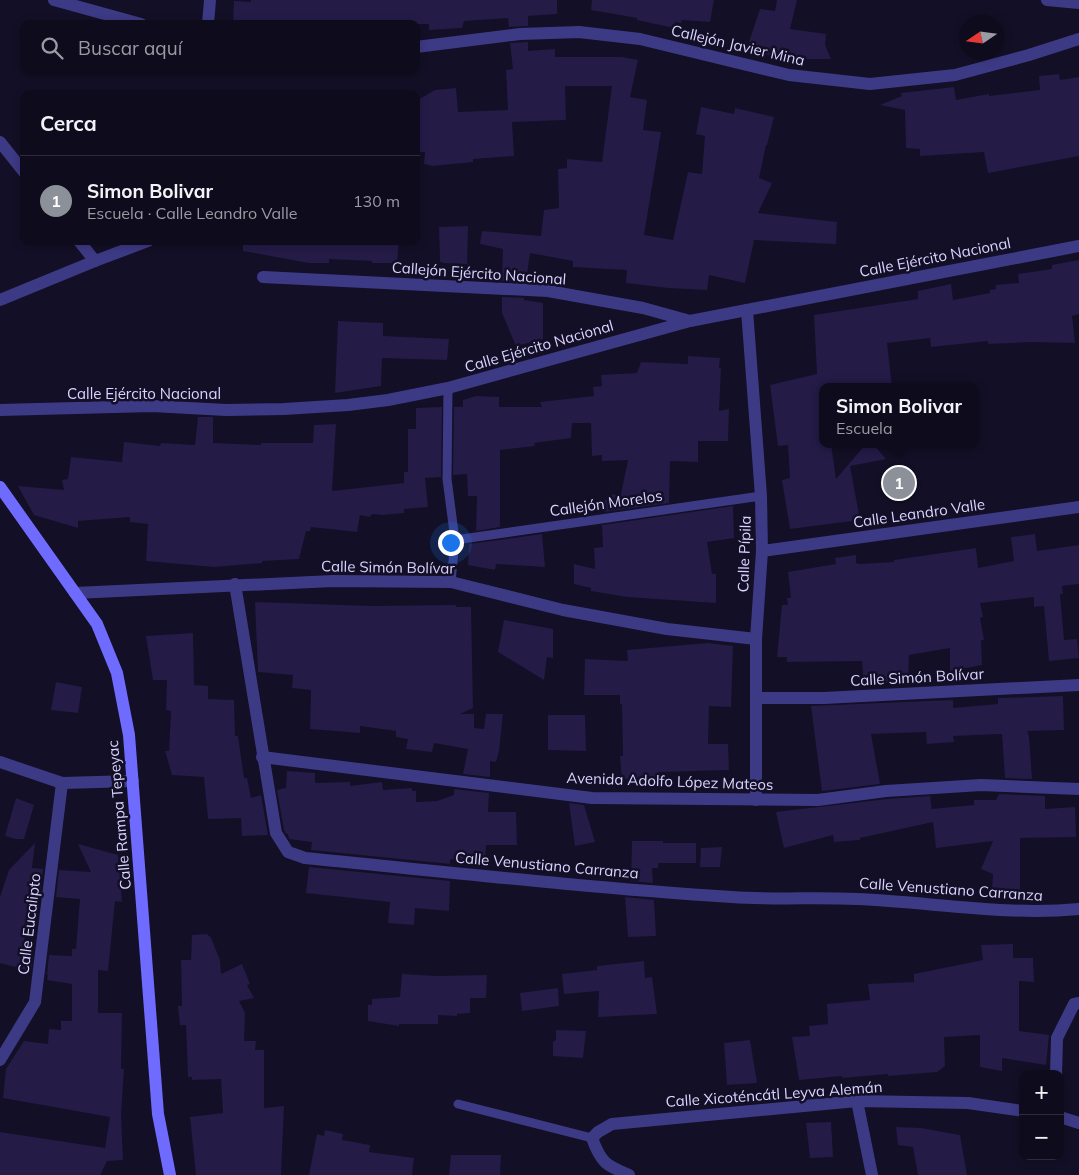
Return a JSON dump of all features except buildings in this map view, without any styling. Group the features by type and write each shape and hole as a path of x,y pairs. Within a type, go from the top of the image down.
{"main road":[{"name":"Calle Rampa Tepeyac","path":"0,487 97,624 117,672 129,735 158,1114 170,1175"}],"street":[{"path":"54,0 126,20"},
{"path":"208,20 210,0"},
{"path":"1047,0 1079,3"},
{"name":"Callejón Javier Mina","path":"420,46 520,34 579,32 640,39 789,76 870,84 955,75 1079,39"},
{"path":"0,142 20,167"},
{"path":"82,245 95,261"},
{"path":"0,300 137,245"},
{"name":"Calle Ejército Nacional","path":"0,410 152,406 226,410 284,409 348,405 388,400 448,388 690,321 1079,246"},
{"name":"Callejón Ejército Nacional","path":"263,278 548,291 643,308 690,321"},
{"name":"Calle Pípila","path":"747,310 761,496 762,551 756,639 756,800"},
{"name":"Calle Leandro Valle","path":"762,551 1079,507"},
{"name":"Calle Simón Bolívar","path":"75,592 333,581 451,582 563,610 657,628 756,639"},
{"name":"Calle Venustiano Carranza","path":"235,584 276,833 288,852 305,858 497,877 734,897 857,899 1002,910 1056,911 1079,909"},
{"name":"Calle Simón Bolívar","path":"756,698 824,698 1079,685"},
{"name":"Avenida Adolfo López Mateos","path":"262,757 592,798 818,800 886,791 981,785 1079,789"},
{"path":"0,762 62,783 133,782"},
{"name":"Calle Eucalipto","path":"0,1060 36,1002 62,783"},
{"path":"1056,1070 1057,1038 1074,1004 1079,1003"},
{"path":"857,1101 872,1175"},
{"name":"Calle Xicoténcátl Leyva Alemán","path":"592,1138 612,1124 857,1101 968,1103 1019,1110"},
{"path":"1064,1118 1079,1123"},
{"path":"592,1138 598,1157 612,1168 629,1175"}],"lane":[{"path":"448,388 447,479 454,540 451,582"},
{"name":"Callejón Morelos","path":"454,540 761,496"},
{"path":"458,1104 592,1138"}],"place":[{"name":"Simon Bolivar","path":"899,483"}]}
